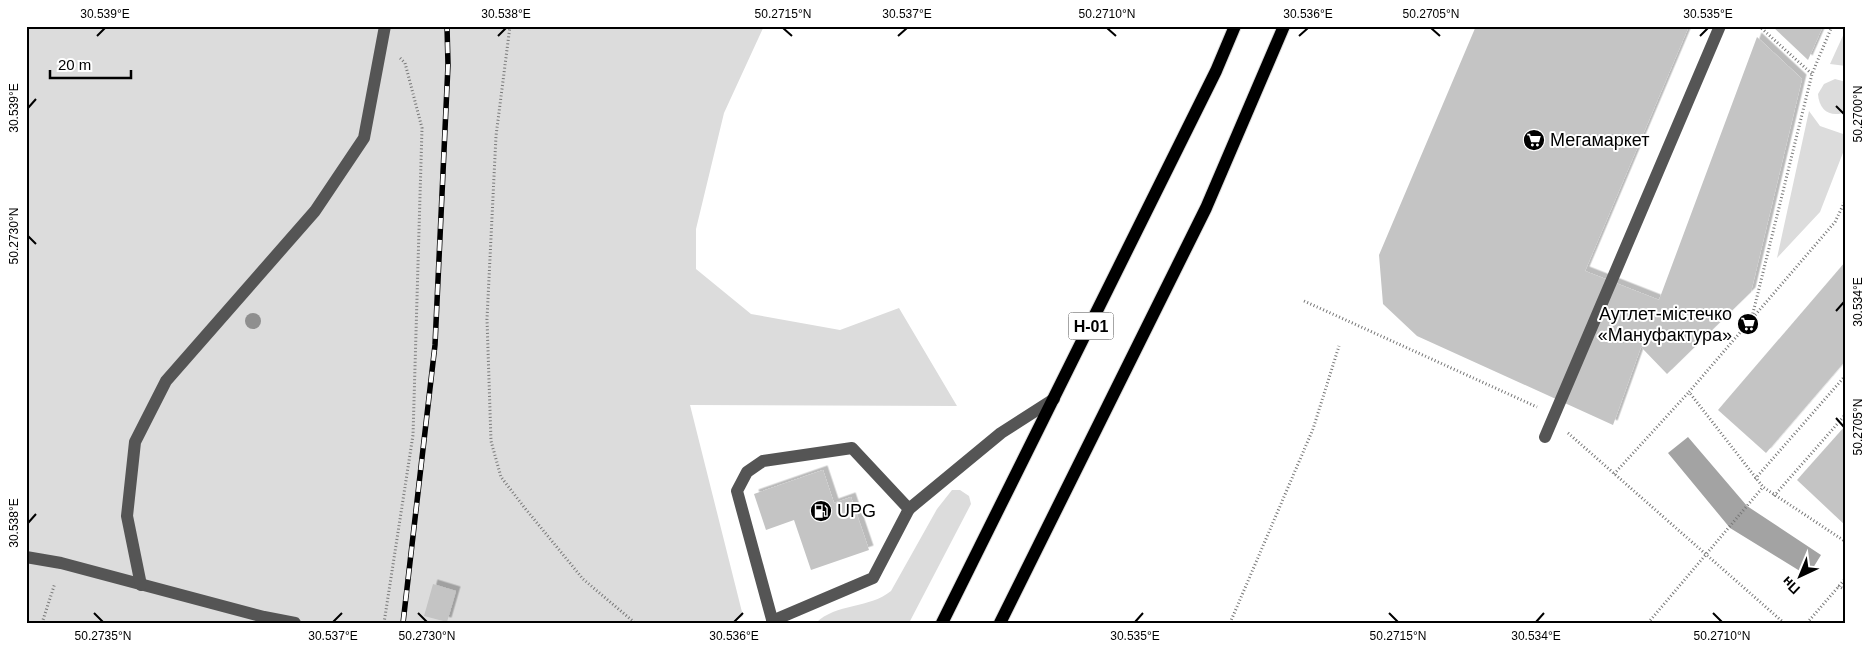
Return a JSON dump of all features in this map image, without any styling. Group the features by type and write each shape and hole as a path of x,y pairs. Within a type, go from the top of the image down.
{"main road":[{"name":"Н-01","path":"942,623 1216,71 1235,26"},
{"name":"Н-01","path":"1000,623 1206,208 1284,26"}],"street":[{"path":"141,585 127,516 135,442 166,381 315,212 364,138 385,26"},
{"path":"1545,437 1720,26"},
{"path":"909,510 852,448 763,460 746,472 737,491 772,622 873,578 909,510 1001,432 1054,399"},
{"path":"26,557 61,563 295,623"}],"path":[{"path":"510,26 496,136 487,319 491,441 501,477 524,507 584,579 635,623"},
{"path":"1759,26 1812,74"},
{"path":"1752,319 1812,74 1832,26"},
{"path":"382,40 405,63 422,128 413,435 384,623"},
{"path":"1614,474 1689,392 1835,222 1846,199"},
{"path":"1230,623 1314,429 1339,346"},
{"path":"1755,479 1846,375"},
{"path":"1689,392 1763,488 1846,542"},
{"path":"1774,496 1846,414"},
{"path":"1648,623 1763,488"},
{"path":"42,623 61,563"},
{"path":"1807,623 1846,578"},
{"path":"1838,586 1846,590"}],"shaded area":[{"path":"26,26 764,26 724,113 696,229 696,269 751,314 840,330 899,308 957,406 690,405 743,616 731,623 26,623"},
{"path":"1846,29 1846,66 1830,64"},
{"path":"1835,79 1846,82 1846,112 1841,114 1827,112 1823,109 1819,100 1818,94 1824,84"},
{"path":"1809,111 1820,126 1846,135 1846,145 1820,212 1777,258"},
{"path":"1688,437 1747,506 1821,555 1808,576 1730,528 1668,453"},
{"path":"952,490 960,490 969,496 971,504 909,623 816,623 833,612 873,601 891,591 937,509"}],"building":[{"name":"Мегамаркет","path":"1476,26 1689,26 1585,271 1659,300 1757,37 1802,79 1751,292 1667,374 1641,347 1613,425 1417,336 1383,304 1379,255"},
{"path":"1772,26 1823,26 1808,60"},
{"path":"1846,261 1846,360 1766,453 1718,410"},
{"path":"1846,425 1846,526 1797,480"},
{"path":"823,470 834,503 851,497 869,550 811,570 794,520 766,530 754,494"},
{"path":"433,584 456,591 447,622 424,616"}],"railway":[{"path":"403,623 435,345 448,65 447,26"}],"place":[{"name":"Мегамаркет","path":"1534,140"},
{"name":"Аутлет-містечко «Мануфактура»","path":"1748,324"},
{"name":"UPG","path":"821,511"}]}
